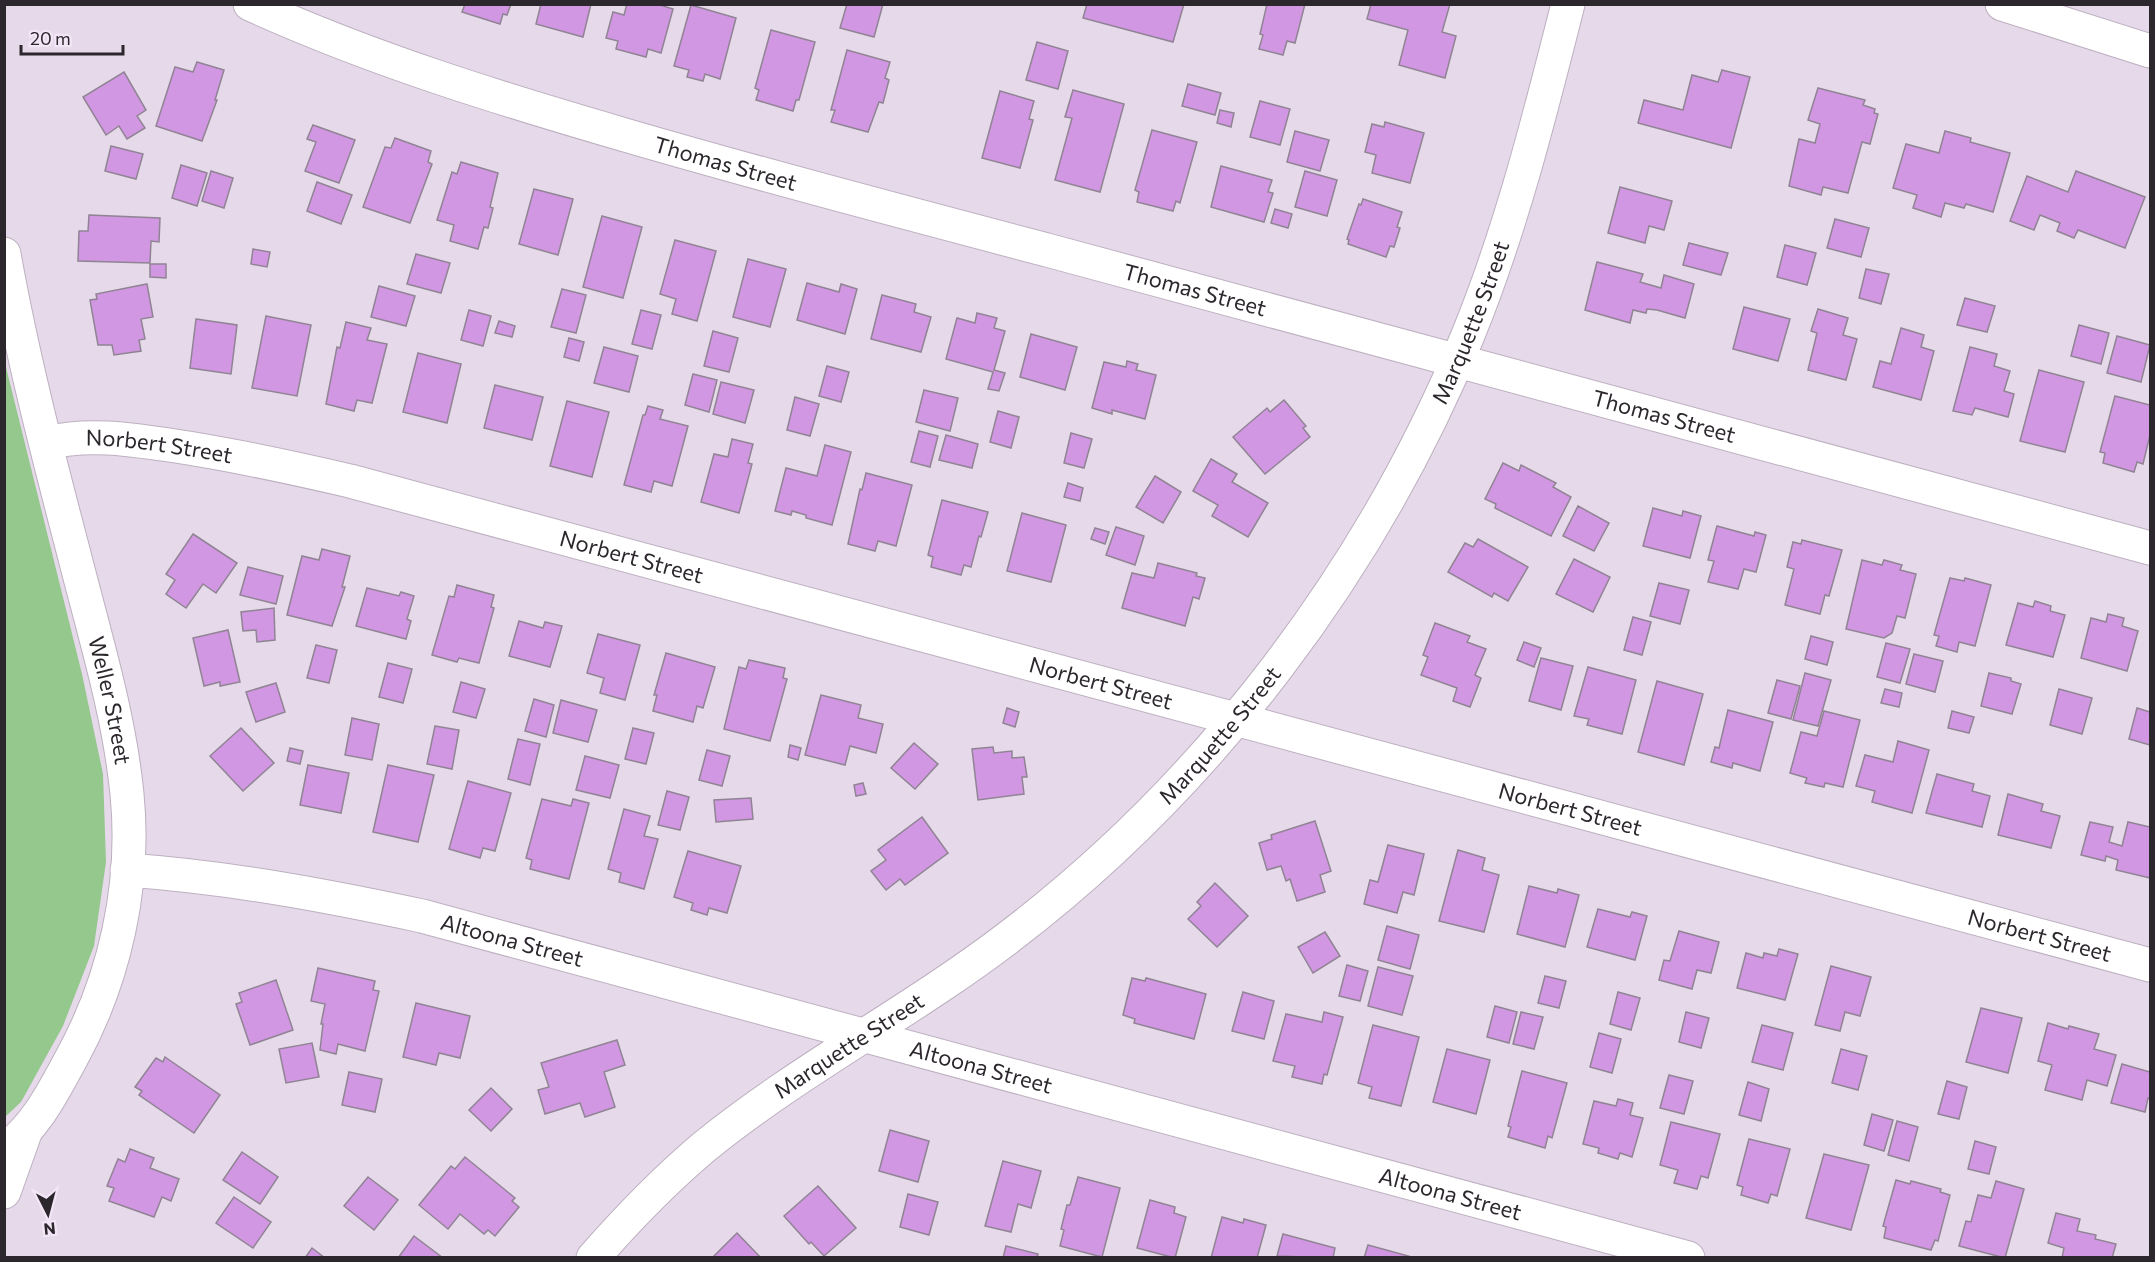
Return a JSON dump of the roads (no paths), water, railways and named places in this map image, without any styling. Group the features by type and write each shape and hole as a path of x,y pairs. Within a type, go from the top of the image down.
{"street":[{"name":"Thomas Street","path":"250,4 378,56 542,111 840,195 2151,548"},
{"name":"Marquette Street","path":"593,1257 662,1186 705,1147 864,1035 973,963 1056,900 1106,855 1180,782 1315,615 1364,541 1419,442 1479,307 1502,237 1568,4"},
{"path":"2002,4 2151,51"},
{"name":"Weller Street","path":"4,254 17,321 117,729 129,823 123,909 100,997 83,1037 66,1068 36,1118 15,1141 4,1192"},
{"name":"Norbert Street","path":"46,442 89,437 136,441 197,450 316,473 2151,965"},
{"name":"Altoona Street","path":"127,870 177,874 273,887 422,916 1688,1257"}]}
